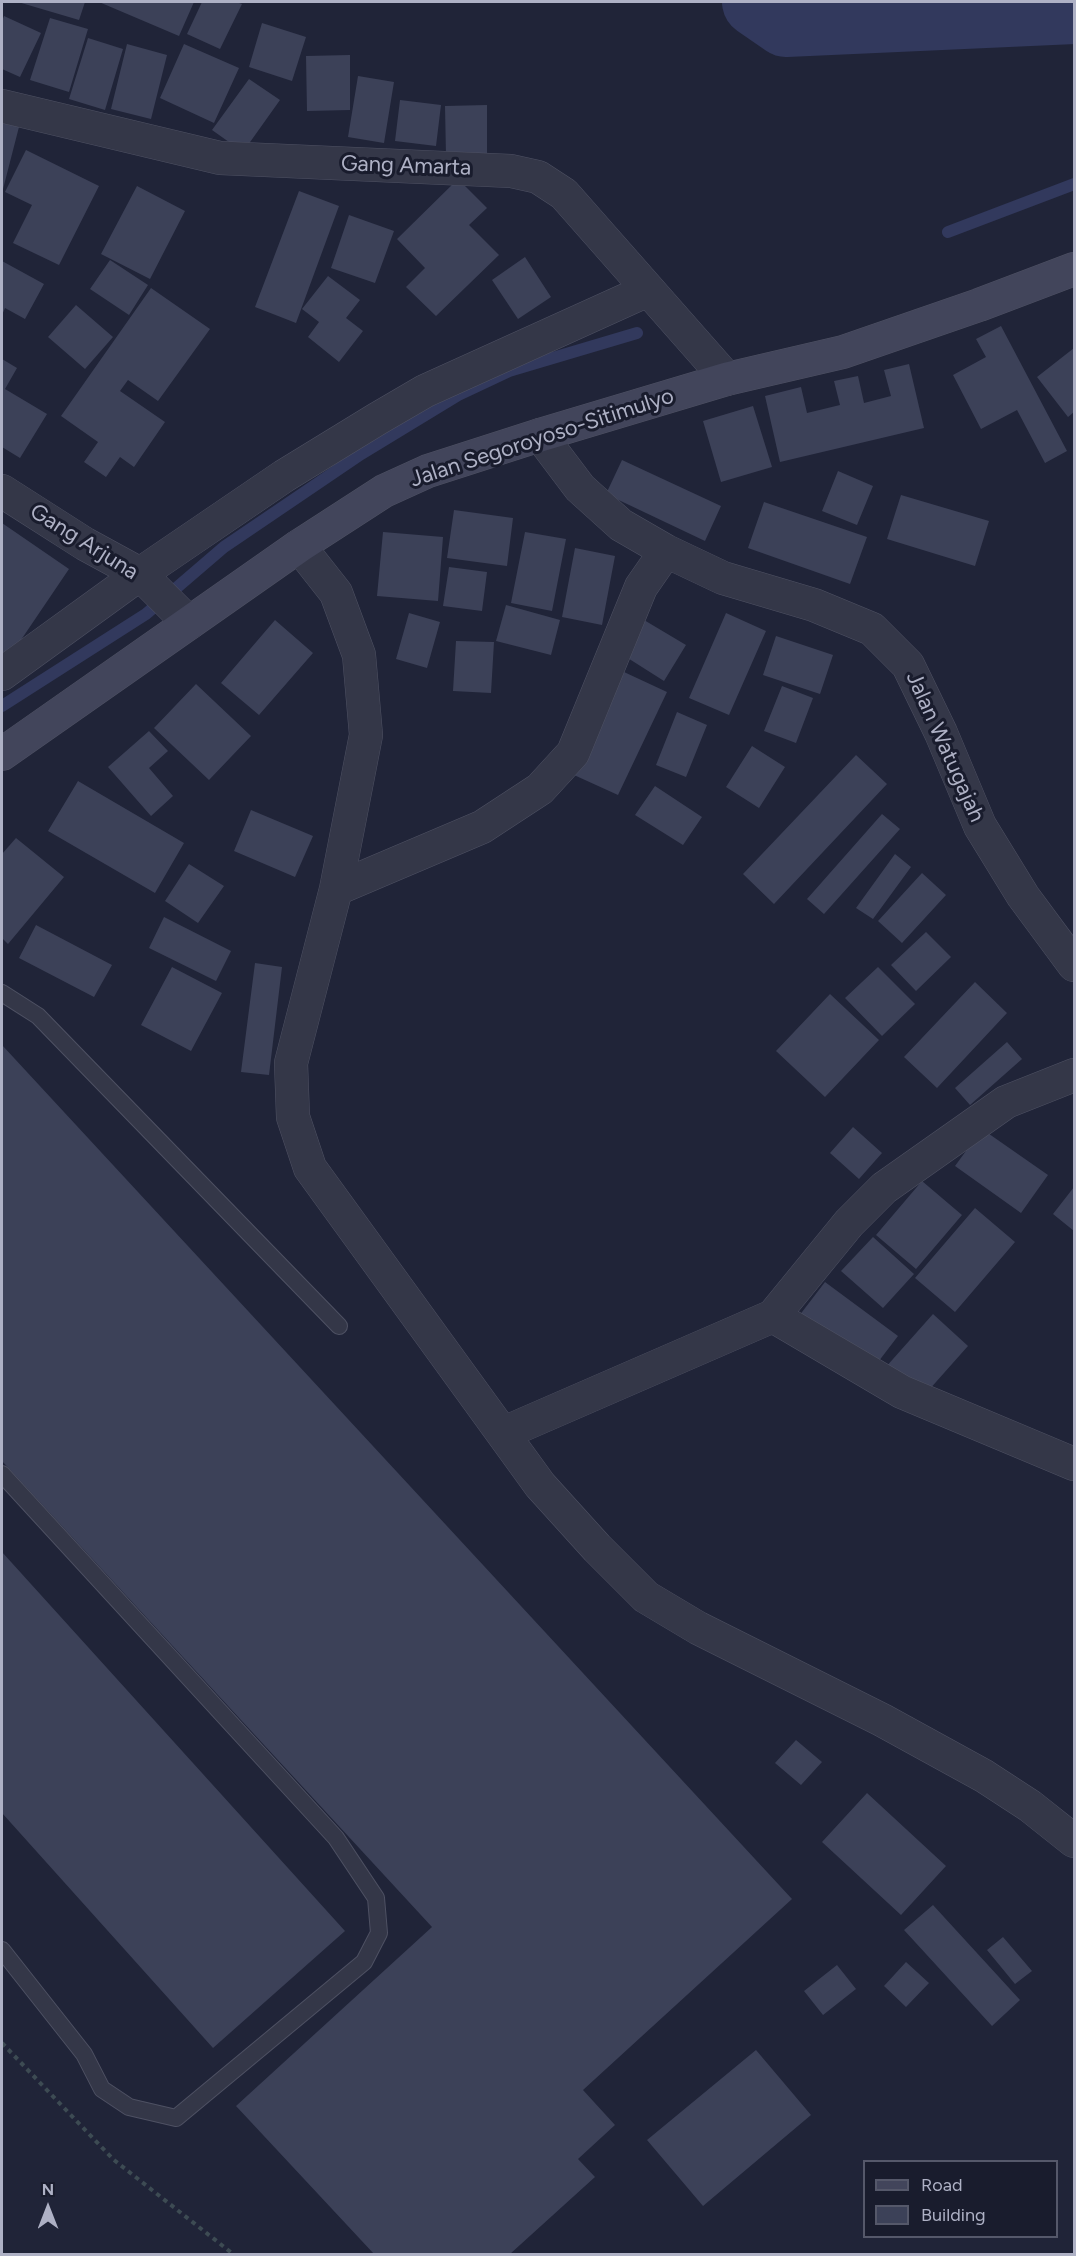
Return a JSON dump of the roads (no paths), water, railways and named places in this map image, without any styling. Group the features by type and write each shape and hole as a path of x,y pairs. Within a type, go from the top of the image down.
{"main road":[{"name":"Jalan Segoroyoso-Sitimulyo","path":"2,754 299,546 384,491 428,471 727,379 843,352 1074,269"}],"street":[{"name":"Gang Amarta","path":"2,106 220,158 511,171 538,177 564,194 727,379"},
{"path":"2,674 140,574 284,476 425,391 648,290"},
{"name":"Jalan Watugajah","path":"540,435 589,495 621,525 666,551 723,578 814,605 872,629 908,664 941,733 980,826 1023,896 1074,965"},
{"name":"Gang Arjuna","path":"2,491 85,544 140,574 189,623"},
{"path":"299,546 336,593 359,655 366,735 336,889 291,1063 293,1117 310,1168 540,1485 597,1548 646,1597 698,1628 882,1720 984,1776 1030,1806 1074,1841"},
{"path":"336,889 482,827 540,789 573,753 641,587 666,551"},
{"path":"504,1433 773,1316 849,1223 884,1188 1006,1102 1074,1075"},
{"path":"773,1316 902,1392 1074,1464"}],"lane":[{"path":"2,993 38,1017 339,1326"},
{"path":"2,1474 336,1838 376,1898 379,1933 364,1962 176,2118 129,2107 102,2089 84,2054 2,1950"}],"waterway":[{"path":"757,2 786,22 1074,9"},
{"path":"948,232 1074,184"},
{"path":"2,706 146,614 224,547 361,454 458,395 509,371 637,333"}]}
